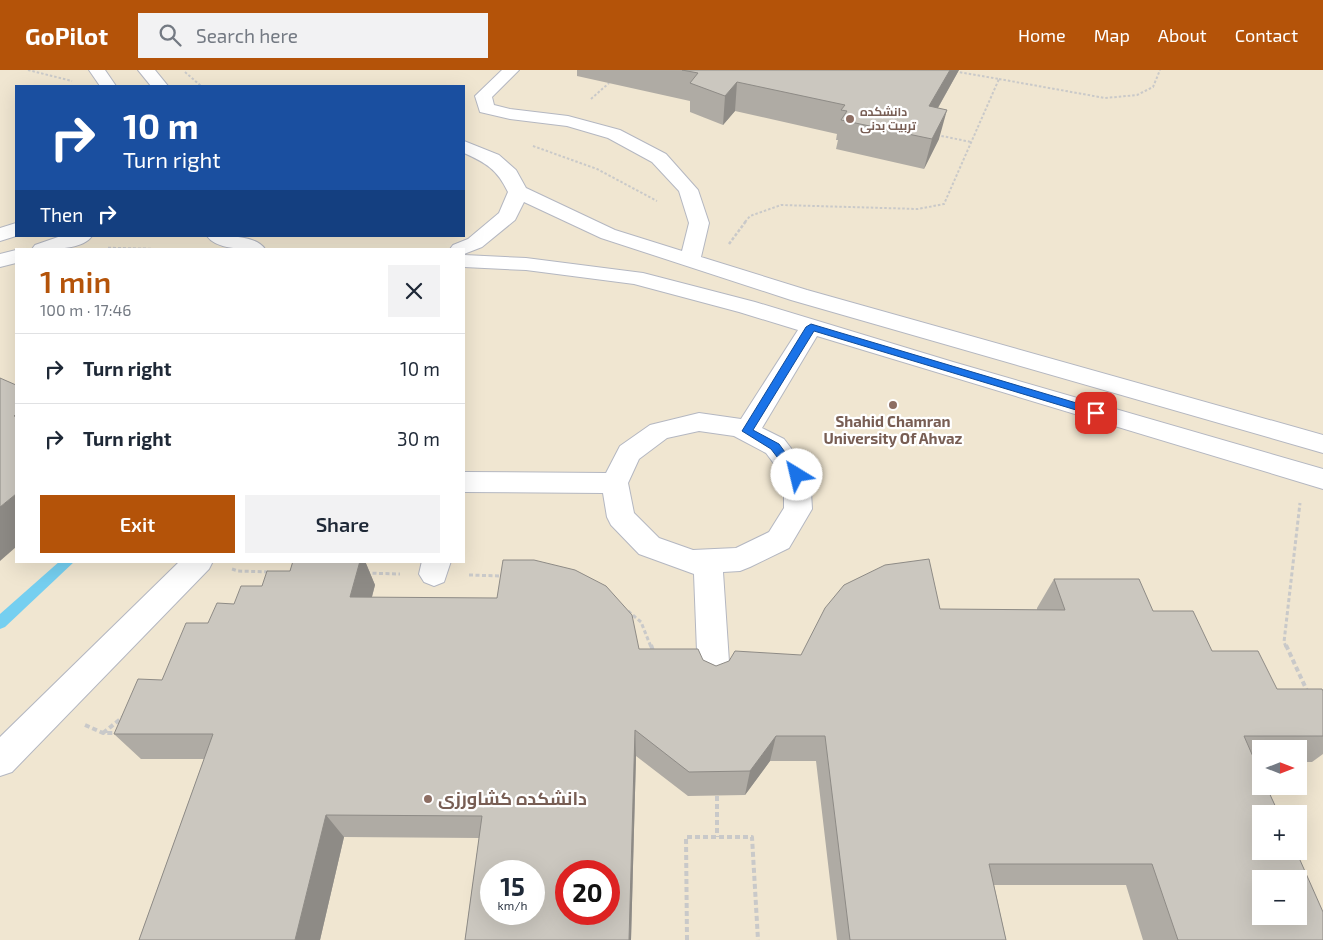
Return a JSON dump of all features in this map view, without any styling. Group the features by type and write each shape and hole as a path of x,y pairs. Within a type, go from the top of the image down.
{"lane":[{"path":"97,70 107,85"},
{"path":"146,70 159,85"},
{"path":"511,70 482,96 486,108 510,114 568,121 614,134 659,158 688,190 699,223 690,260"},
{"path":"465,146 492,159 498,164 509,174 518,192 608,234 799,295 1323,444"},
{"path":"462,248 475,243 508,216 518,192"},
{"path":"0,235 15,229"},
{"path":"45,248 79,237"},
{"path":"220,237 252,248"},
{"path":"0,262 15,256"},
{"path":"465,261 526,264 634,278 747,307 1323,479"},
{"path":"747,431 811,327"},
{"path":"699,422 740,428 747,431 775,446 797,475 798,509 778,540 740,559 692,562 649,546 621,518 615,483 629,452 659,431 699,422"},
{"path":"465,482 615,483"},
{"path":"708,561 714,677"},
{"path":"0,760 197,563"}],"path":[{"path":"28,70 77,82"},
{"path":"182,70 200,85"},
{"path":"958,72 1105,98 1137,96 1153,87 1160,70"},
{"path":"725,251 750,216 781,205 918,209 944,204 999,79"},
{"path":"934,134 971,142"},
{"path":"533,146 572,158 629,184 658,202"},
{"path":"110,248 118,246 141,248"},
{"path":"1300,500 1284,642 1311,700"},
{"path":"230,568 238,571 277,572"},
{"path":"365,573 435,568 509,576"},
{"path":"627,610 641,622 655,655"},
{"path":"50,710 103,733 123,733"},
{"path":"103,733 126,715"},
{"path":"716,796 717,837"},
{"path":"687,940 686,837 752,837 758,940"}],"shaded area":[{"name":"Shahid Chamran University Of Ahvaz","path":"0,70 1323,70 1323,940 0,940"}],"building":[{"path":"682,70 950,70 929,106 947,110 932,139 841,120 847,111 841,110 845,105 737,82 725,96 690,83 698,73"},
{"path":"0,378 15,385 15,495 0,507"},
{"path":"929,559 940,609 1065,610 1054,579 1139,579 1153,611 1193,611 1212,651 1258,651 1277,689 1322,689 1323,736 1244,736 1252,754 1252,795 1270,795 1275,805 1252,805 1252,860 1300,860 1304,870 1252,870 1252,925 1307,925 1307,876 1323,912 1323,940 1178,940 1152,864 989,864 1006,940 850,940 825,736 776,736 750,771 689,772 635,730 629,940 465,940 482,816 326,815 295,940 139,940 213,734 114,734 138,679 162,680 186,623 208,623 217,603 234,604 241,586 262,586 267,571 290,571 292,563 359,563 350,597 497,598 503,560 534,560 575,570 606,586 632,615 639,649 698,649 703,660 716,666 729,661 735,651 801,655 825,608 844,585 885,565"}],"waterway":[{"path":"0,623 67,563"}],"place":[{"name":"دانشکده تربیت بدنی","path":"850,119"},
{"name":"Shahid Chamran University Of Ahvaz","path":"893,405"},
{"name":"دانشکده کشاورزی","path":"428,799"}],"route":[{"path":"797,475 775,446 747,431 811,327 1096,413"}]}
